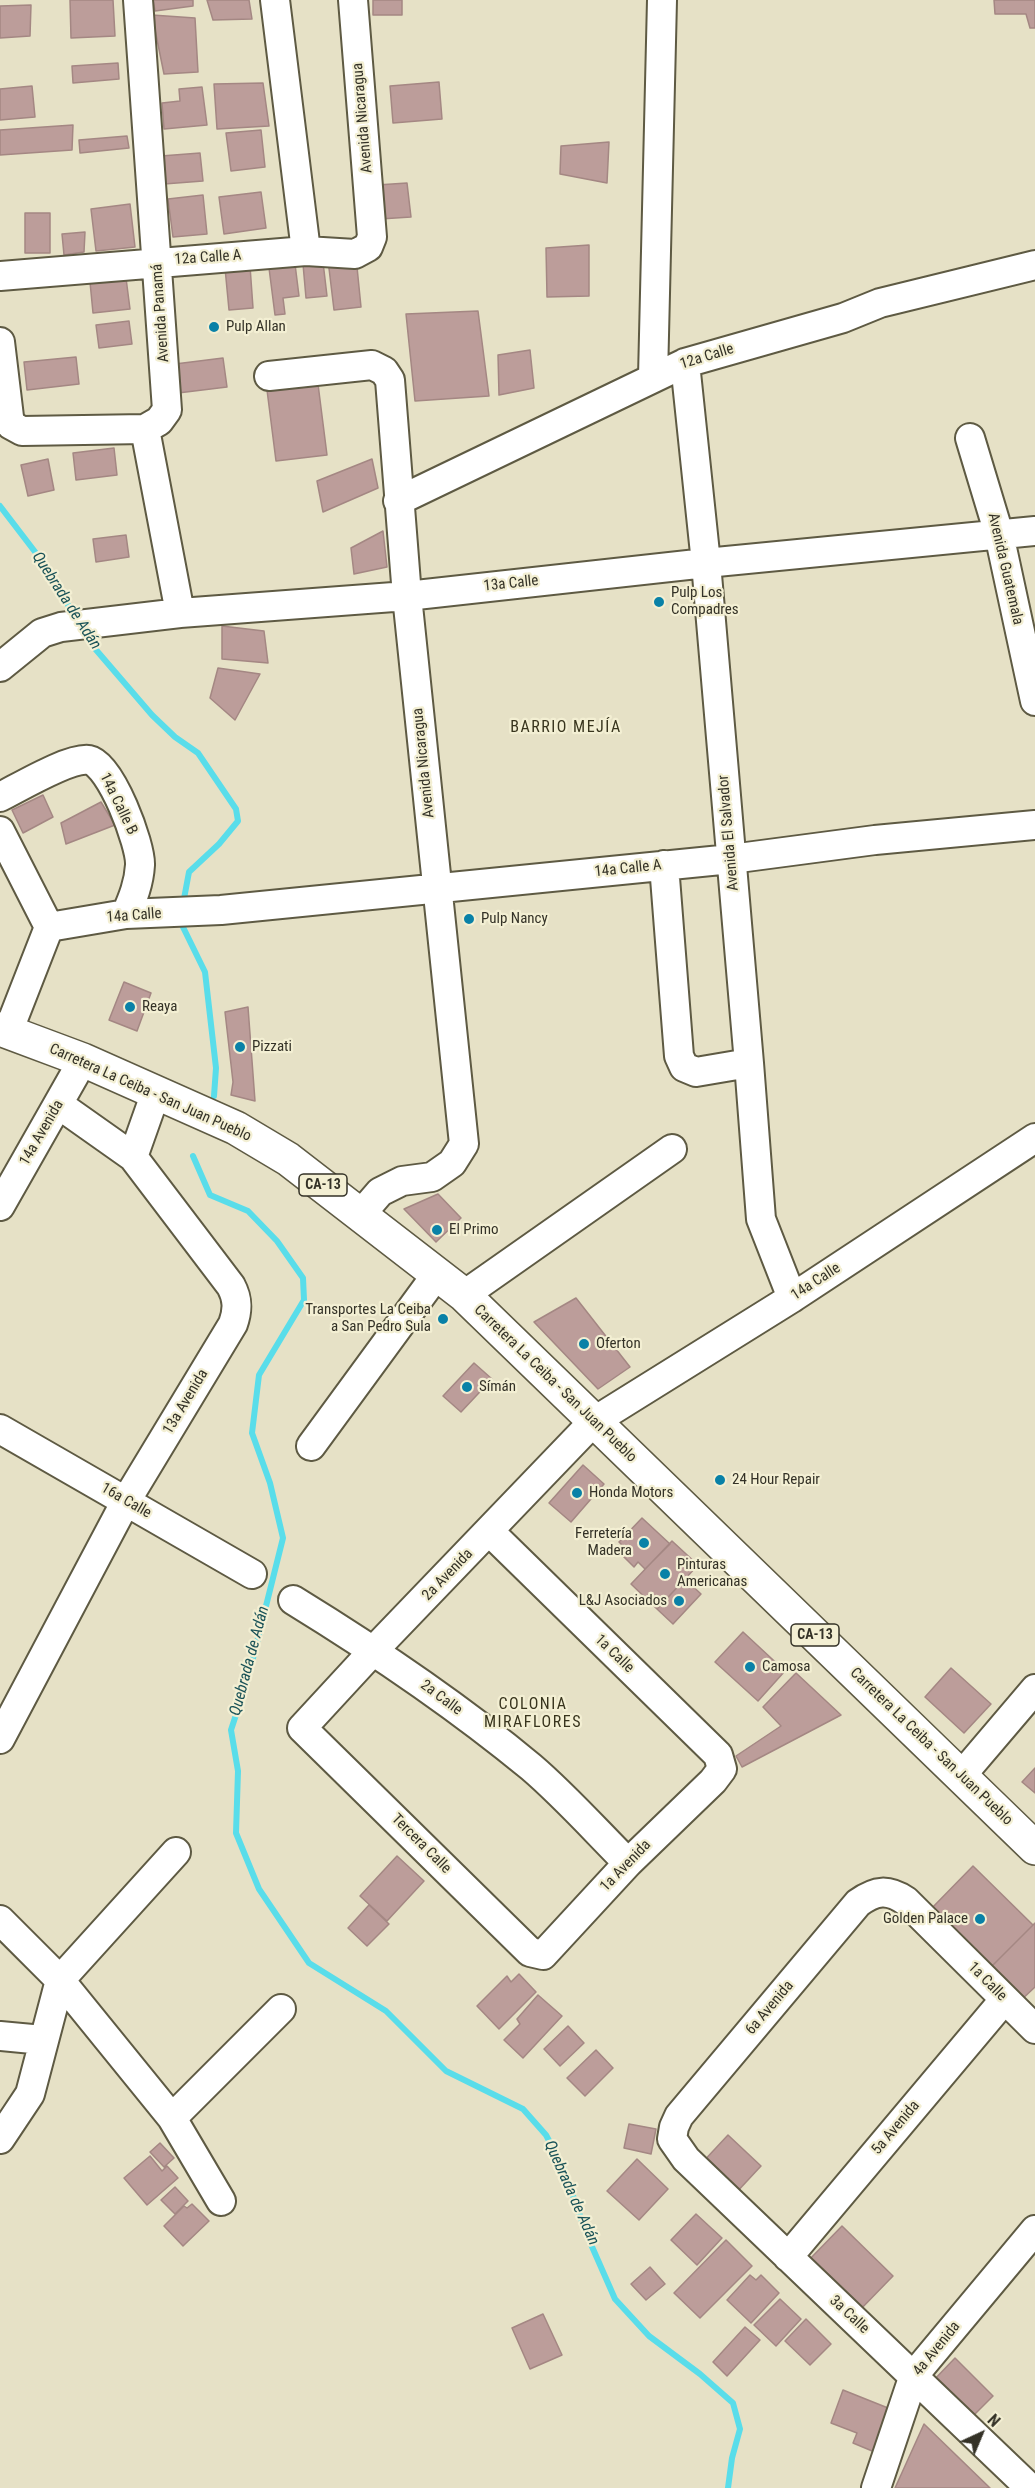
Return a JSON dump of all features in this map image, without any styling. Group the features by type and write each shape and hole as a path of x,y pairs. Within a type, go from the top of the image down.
{"main road":[{"name":"Carretera La Ceiba - San Juan Pueblo","path":"4,1030 83,1060 236,1128 280,1154 464,1295 1035,1848"}],"street":[{"name":"Avenida Panamá","path":"138,0 167,410 159,420 145,429"},
{"path":"275,0 306,251"},
{"name":"Avenida Nicaragua","path":"353,0 372,237"},
{"path":"652,377 662,0"},
{"name":"12a Calle A","path":"0,276 306,251 355,254 368,247 372,237"},
{"name":"12a Calle","path":"398,501 685,363 843,318 880,303 1035,265"},
{"path":"0,342 11,425 22,431 145,429 180,613"},
{"name":"Avenida El Salvador","path":"685,363 706,563 761,1219 792,1298"},
{"name":"Avenida Nicaragua","path":"269,376 372,364 384,371 390,380 407,596 464,1143 452,1163 432,1177 402,1181 380,1192 361,1214"},
{"name":"Avenida Guatemala","path":"970,438 999,534 1035,701"},
{"name":"13a Calle","path":"0,667 42,633 61,627 180,613 407,596 706,563 1035,531"},
{"name":"14a Calle B","path":"0,797 77,760 92,760 105,772 134,830 140,863 135,892 126,914"},
{"name":"14a Calle A","path":"220,910 732,859 875,840 1035,825"},
{"path":"0,831 49,927 4,1030"},
{"path":"664,865 679,1056 684,1066 696,1072 749,1064"},
{"name":"14a Calle","path":"49,927 126,914 220,910"},
{"name":"14a Avenida","path":"0,1206 83,1060"},
{"path":"133,1157 156,1092"},
{"name":"13a Avenida","path":"0,1739 126,1501 233,1324 237,1308 237,1301 231,1286 133,1157 58,1104"},
{"name":"14a Calle","path":"593,1422 792,1298 1035,1138"},
{"path":"464,1295 672,1149"},
{"path":"311,1446 437,1274"},
{"name":"2a Avenida","path":"302,1728 593,1422"},
{"name":"16a Calle","path":"0,1429 252,1574"},
{"name":"1a Calle","path":"490,1532 718,1755 722,1769 713,1781"},
{"name":"2a Calle","path":"293,1600 424,1684 532,1768 628,1863"},
{"path":"961,1776 1035,1689"},
{"name":"Tercera Calle","path":"302,1728 530,1952 543,1955"},
{"name":"1a Avenida","path":"543,1955 628,1863 713,1781"},
{"path":"0,2139 30,2094 60,1980 176,1852"},
{"name":"1a Calle","path":"883,1891 895,1893 906,1901 1035,2029"},
{"name":"6a Avenida","path":"672,2139 679,2116 858,1903 870,1894 883,1891"},
{"path":"0,1920 60,1980 172,2118 221,2201"},
{"name":"5a Avenida","path":"788,2257 1004,2000"},
{"path":"172,2118 281,2009"},
{"path":"0,2036 43,2040"},
{"name":"3a Calle","path":"672,2139 686,2159 1030,2488"},
{"name":"4a Avenida","path":"876,2488 914,2375 1035,2230"}],"building":[{"path":"70,0 113,0 115,36 71,38"},
{"path":"153,0 193,0 193,6 155,11"},
{"path":"207,0 249,0 252,19 213,20"},
{"path":"373,0 402,0 402,15 373,15"},
{"path":"994,0 1035,0 1035,28 1030,28 1026,14 995,14"},
{"path":"31,5 30,36 0,38 0,6"},
{"path":"152,15 195,18 198,72 164,74"},
{"path":"118,63 119,79 73,83 72,66"},
{"path":"439,82 442,119 393,123 390,86"},
{"path":"263,83 269,126 217,129 214,84"},
{"path":"32,86 35,117 0,120 0,89"},
{"path":"202,87 207,125 164,129 162,103 180,101 179,89"},
{"path":"73,125 72,150 0,155 0,130"},
{"path":"261,130 265,167 231,171 226,133"},
{"path":"127,136 129,148 80,153 79,140"},
{"path":"609,142 607,183 560,174 561,146"},
{"path":"200,153 203,181 164,184 161,156"},
{"path":"407,183 411,217 380,219 377,185"},
{"path":"261,192 266,228 224,234 219,197"},
{"path":"203,195 207,234 173,237 168,199"},
{"path":"130,204 135,247 96,251 91,209"},
{"path":"25,213 50,213 50,253 25,253"},
{"path":"85,232 84,252 64,255 62,234"},
{"path":"589,245 589,296 547,297 546,248"},
{"path":"356,257 361,307 334,310 328,260"},
{"path":"323,262 327,296 306,298 303,264"},
{"path":"295,264 299,296 283,298 285,314 275,315 269,268"},
{"path":"250,266 253,308 229,310 225,268"},
{"path":"126,278 130,309 93,313 90,282"},
{"path":"478,311 489,396 415,401 406,314"},
{"path":"129,321 132,344 99,348 96,325"},
{"path":"530,350 534,388 499,395 498,355"},
{"path":"76,357 79,384 27,390 24,362"},
{"path":"223,358 227,387 178,393 175,364"},
{"path":"318,384 327,455 276,461 267,390"},
{"path":"114,448 117,475 76,480 73,453"},
{"path":"48,459 54,490 28,496 21,465"},
{"path":"372,459 378,488 323,512 317,481"},
{"path":"383,531 387,567 354,574 351,548"},
{"path":"126,535 129,557 96,562 93,539"},
{"path":"222,626 264,631 268,663 222,659"},
{"path":"218,668 260,674 235,720 210,698"},
{"path":"43,795 53,817 23,833 12,810"},
{"path":"101,802 115,825 66,844 61,823"},
{"name":"Reaya","path":"124,982 151,993 137,1031 109,1020"},
{"name":"Pizzati","path":"248,1007 255,1101 231,1095 233,1082 225,1012"},
{"name":"El Primo","path":"438,1194 461,1218 436,1242 404,1209"},
{"name":"Oferton","path":"576,1298 630,1367 598,1389 534,1322"},
{"name":"Símán","path":"474,1363 492,1379 461,1412 443,1396"},
{"name":"Honda Motors","path":"583,1465 604,1484 571,1522 549,1503"},
{"name":"Ferretería Madera","path":"642,1518 670,1544 645,1569 638,1562 634,1567 621,1554 626,1549 619,1542"},
{"name":"Pinturas Americanas","path":"672,1541 698,1565 657,1609 631,1584"},
{"name":"L&J Asociados","path":"685,1579 701,1594 673,1624 657,1609"},
{"name":"Camosa","path":"743,1632 785,1671 758,1701 715,1662"},
{"path":"951,1668 991,1704 964,1733 925,1697"},
{"path":"796,1673 841,1715 742,1767 736,1756 781,1726 763,1707"},
{"path":"1035,1768 1035,1793 1022,1782"},
{"path":"397,1856 424,1881 387,1921 360,1896"},
{"name":"Golden Palace","path":"973,1866 1033,1925 987,1971 928,1912"},
{"path":"369,1905 389,1924 367,1946 348,1928"},
{"path":"1035,1923 1035,1987 1018,2003 987,1971"},
{"path":"519,1974 536,1992 499,2029 477,2006 507,1976 511,1982"},
{"path":"538,1995 562,2016 523,2058 504,2040 520,2024 517,2019"},
{"path":"568,2026 584,2043 560,2066 544,2049"},
{"path":"596,2050 613,2068 585,2096 567,2078"},
{"path":"629,2124 656,2129 651,2154 624,2148"},
{"path":"728,2135 761,2166 734,2195 700,2165"},
{"path":"160,2143 174,2158 164,2167 150,2152"},
{"path":"150,2156 162,2171 167,2166 178,2178 147,2205 124,2178"},
{"path":"637,2159 668,2189 639,2220 607,2191"},
{"path":"175,2187 188,2201 175,2214 161,2200"},
{"path":"192,2204 209,2221 183,2246 164,2226 184,2206 187,2208"},
{"path":"696,2214 722,2238 697,2265 671,2240"},
{"path":"842,2226 893,2276 857,2313 806,2263"},
{"path":"726,2240 752,2266 700,2318 674,2293"},
{"path":"650,2267 665,2284 646,2300 631,2284"},
{"path":"750,2275 756,2280 761,2275 779,2293 751,2323 727,2300"},
{"path":"780,2299 801,2319 776,2346 754,2325"},
{"path":"543,2314 562,2355 530,2369 512,2328"},
{"path":"806,2319 831,2344 810,2365 785,2341"},
{"path":"745,2327 760,2340 727,2376 713,2362"},
{"path":"955,2358 993,2396 969,2420 931,2383"},
{"path":"843,2390 893,2410 877,2453 853,2443 857,2433 831,2423"},
{"path":"924,2424 990,2488 895,2488"}],"waterway":[{"name":"Quebrada de Adán","path":"0,506 39,557 76,618"},
{"name":"Quebrada de Adán","path":"84,632 91,644 152,715 175,737 198,753 236,809 238,821 219,844 189,872 183,904"},
{"name":"Quebrada de Adán","path":"182,920 181,923 205,972 216,1068 214,1096"},
{"name":"Quebrada de Adán","path":"193,1156 210,1195 248,1211 277,1241 303,1278 304,1300 259,1375 252,1433 270,1483 283,1538 248,1678 231,1730 238,1771 236,1833 259,1889 309,1963 386,2011 446,2071 523,2109 546,2135 563,2167 586,2233 615,2299 649,2336 700,2374 733,2403 740,2429 732,2458 728,2488"}],"place":[{"name":"Pulp Allan","path":"214,327"},
{"name":"Pulp Los Compadres","path":"659,602"},
{"name":"Pulp Nancy","path":"469,919"},
{"name":"Reaya","path":"130,1007"},
{"name":"Pizzati","path":"240,1047"},
{"name":"El Primo","path":"437,1230"},
{"name":"Transportes La Ceiba a San Pedro Sula","path":"443,1319"},
{"name":"Oferton","path":"584,1344"},
{"name":"Símán","path":"467,1387"},
{"name":"24 Hour Repair","path":"720,1480"},
{"name":"Honda Motors","path":"577,1493"},
{"name":"Ferretería Madera","path":"644,1543"},
{"name":"Pinturas Americanas","path":"665,1574"},
{"name":"L&J Asociados","path":"679,1601"},
{"name":"Camosa","path":"750,1667"},
{"name":"Golden Palace","path":"980,1919"}],"district":[{"name":"BARRIO MEJÍA","path":"566,728"},
{"name":"COLONIA MIRAFLORES","path":"533,1714"}]}
